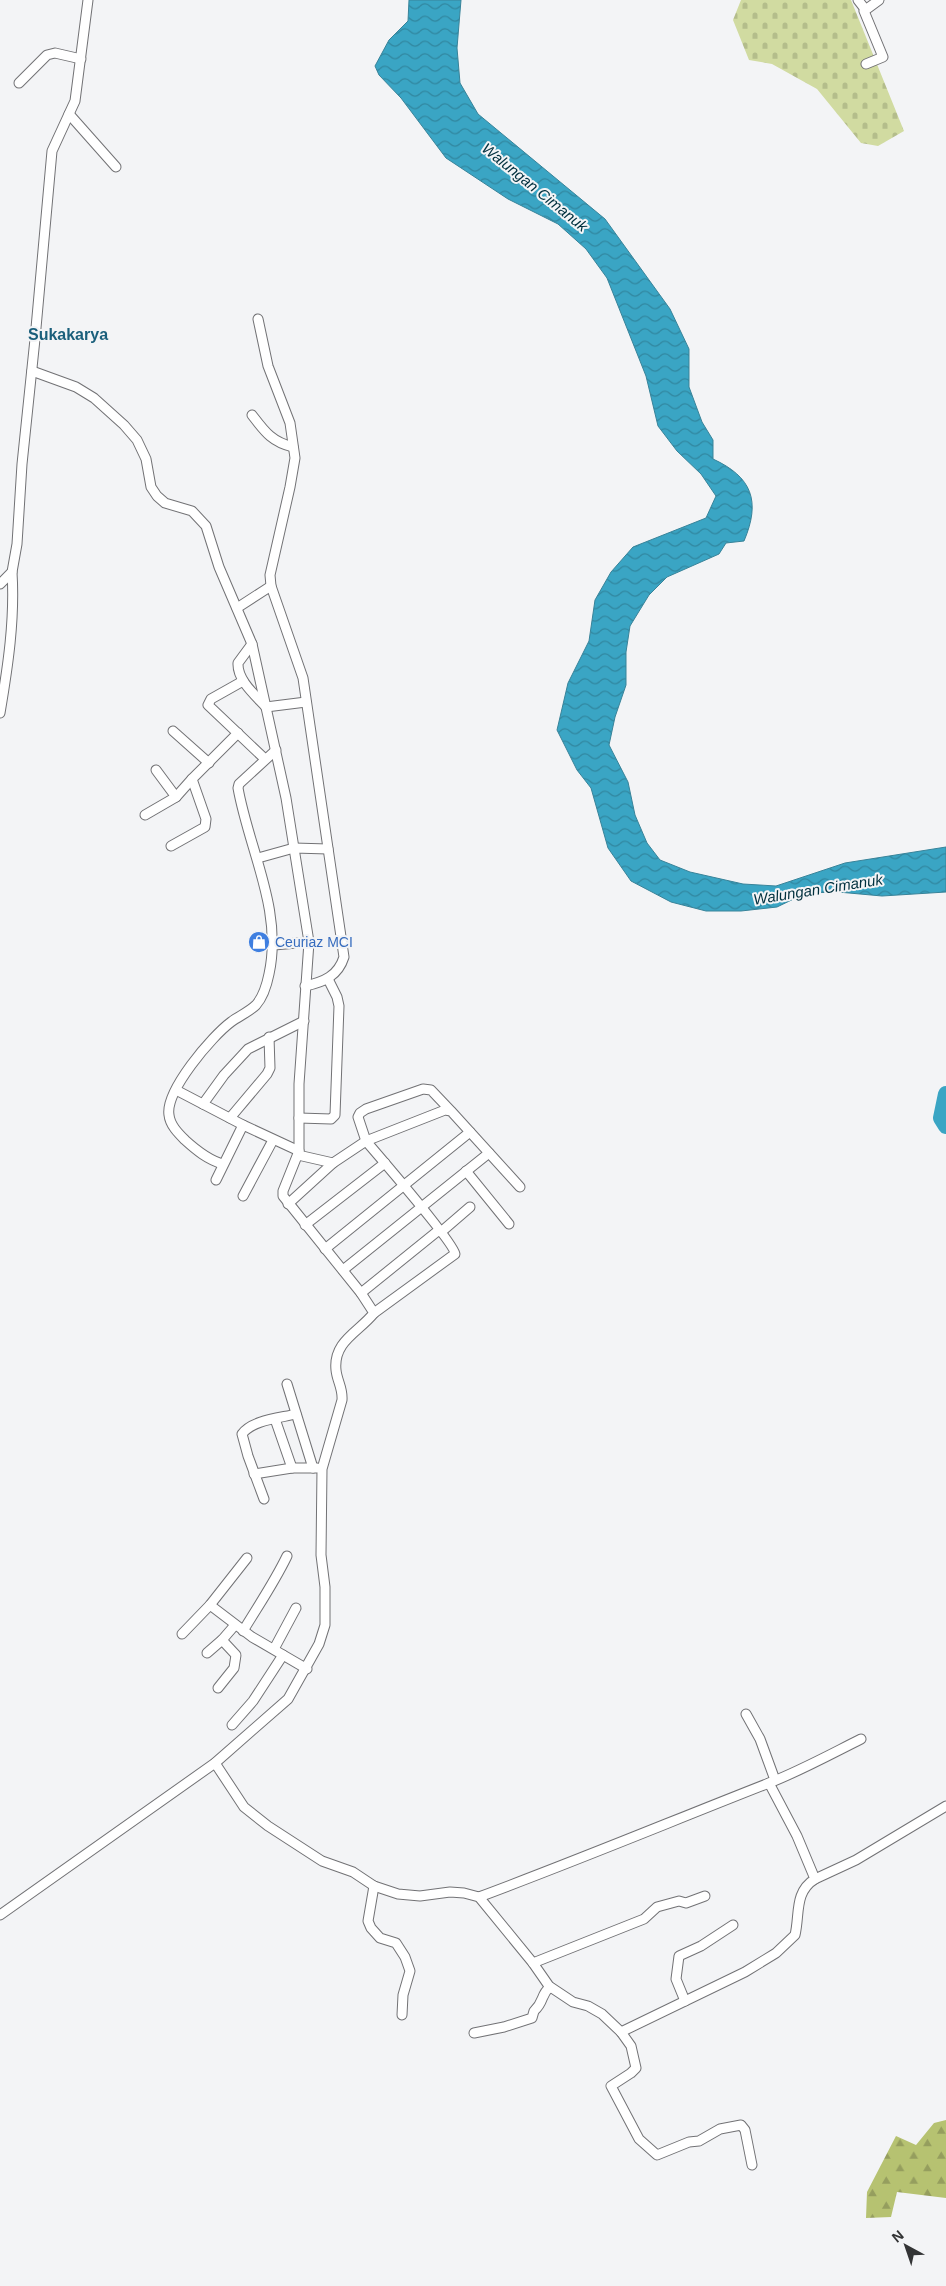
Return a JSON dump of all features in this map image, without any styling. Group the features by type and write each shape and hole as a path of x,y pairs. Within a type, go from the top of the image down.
{"street":[{"path":"0,713 14,602 12,572 17,544 22,464 52,151 78,90 88,0"},
{"path":"858,0 865,10 883,57 866,64"},
{"path":"865,10 879,0"},
{"path":"19,83 47,55 55,52 81,59"},
{"path":"69,114 116,168"},
{"path":"258,319 268,366 290,423 295,458 270,575 271,586 303,678 344,957 341,966 328,979 305,986"},
{"path":"32,372 76,387 94,398 124,425 140,446 146,459 151,487 157,496 165,502 192,511 206,526 219,568 252,644 290,816 309,942 305,986 298,1153 282,1191 288,1204 361,1293 374,1314"},
{"path":"252,415 264,431 278,444 293,447"},
{"path":"0,584 12,572"},
{"path":"237,608 271,586"},
{"path":"252,644 238,663 238,672 243,681 266,707"},
{"path":"243,681 211,699 208,705 265,759"},
{"path":"266,707 306,702"},
{"path":"173,731 208,763"},
{"path":"145,815 176,797 238,733"},
{"path":"223,1164 214,1162 178,1134 169,1114 170,1103 195,1061 218,1034 256,1004 262,996 269,974 274,946 269,904 238,788 239,784 276,750"},
{"path":"156,770 176,797"},
{"path":"171,846 203,828 206,823 192,779"},
{"path":"258,858 294,848 328,849"},
{"path":"274,946 309,942"},
{"path":"299,1118 331,1119 335,1114 339,1006 338,997 328,979"},
{"path":"203,1104 239,1057 248,1049 304,1021"},
{"path":"230,1118 270,1068 269,1037"},
{"path":"176,1090 298,1153 332,1162"},
{"path":"318,1468 342,1400 343,1390 336,1371 339,1352 343,1342 374,1314 455,1254 455,1250 366,1141 358,1117 360,1113 417,1090 431,1090 520,1187"},
{"path":"288,1204 332,1162 366,1141 445,1110 452,1111"},
{"path":"216,1180 243,1125"},
{"path":"325,1248 470,1132"},
{"path":"243,1196 273,1140"},
{"path":"343,1270 489,1152"},
{"path":"305,1225 385,1163"},
{"path":"466,1171 509,1224"},
{"path":"361,1293 470,1207"},
{"path":"0,1915 216,1763 288,1699 307,1669 319,1644 325,1625 325,1588 321,1555 318,1468 296,1414 287,1384"},
{"path":"264,1499 242,1434 247,1428 296,1414"},
{"path":"275,1419 292,1468"},
{"path":"254,1474 292,1468 318,1468"},
{"path":"207,1652 239,1628 272,1587 287,1556"},
{"path":"182,1634 210,1605 247,1558"},
{"path":"210,1605 239,1628 307,1669"},
{"path":"274,1649 296,1608"},
{"path":"218,1688 234,1668 236,1656 222,1640"},
{"path":"232,1725 253,1702 283,1655"},
{"path":"746,1714 760,1738 772,1782 798,1836 815,1879"},
{"path":"216,1763 244,1807 302,1850 322,1861 353,1872 374,1886 398,1894 420,1896 450,1892 478,1897 595,1854 743,1792 772,1782 861,1739"},
{"path":"621,2032 745,1972 795,1935 798,1902 804,1888 815,1879 890,1841 946,1806"},
{"path":"374,1886 368,1921 370,1928 380,1938 396,1943 405,1957 410,1970 403,1995 402,2014"},
{"path":"533,1963 644,1920 657,1907 679,1901 686,1903 705,1896"},
{"path":"478,1897 533,1963 550,1987 573,2002 588,2006 602,2014 621,2032 630,2046 636,2068 611,2086 641,2142 657,2155 688,2142 699,2141 720,2128 741,2125 745,2130 752,2165"},
{"path":"684,2001 676,1979 679,1956 700,1946 733,1925"},
{"path":"474,2032 504,2027 532,2018 534,2011 541,2005 544,1992 550,1987"}],"green space":[{"path":"741,0 851,0 904,131 878,146 861,143 817,89 772,64 749,60 733,20"},
{"path":"946,2120 946,2198 897,2192 891,2217 866,2218 867,2192 896,2136 916,2145 934,2123"}],"water":[{"path":"409,0 461,0 457,48 460,83 478,114 605,219 670,309 689,349 689,387 702,422 713,440 713,459 737,474 750,492 752,514 744,541 726,543 719,554 667,577 649,595 630,626 626,652 626,685 615,717 609,745 628,782 635,815 647,843 660,860 690,872 743,884 776,886 845,863 946,847 946,892 882,896 838,892 806,893 777,907 741,911 706,911 671,902 631,881 608,848 591,788 577,770 557,730 568,683 589,641 595,600 611,572 633,547 706,518 716,496 701,474 677,451 658,426 646,376 607,278 586,249 558,224 508,199 446,158 401,98 379,75 375,66 389,40 408,21"}],"waterway":[{"name":"Walungan Cimanuk","path":"946,1094 941,1118 946,1126"}],"place":[{"name":"Ceuriaz MCI","path":"259,942"}],"district":[{"name":"Sukakarya","path":"68,334"}]}
